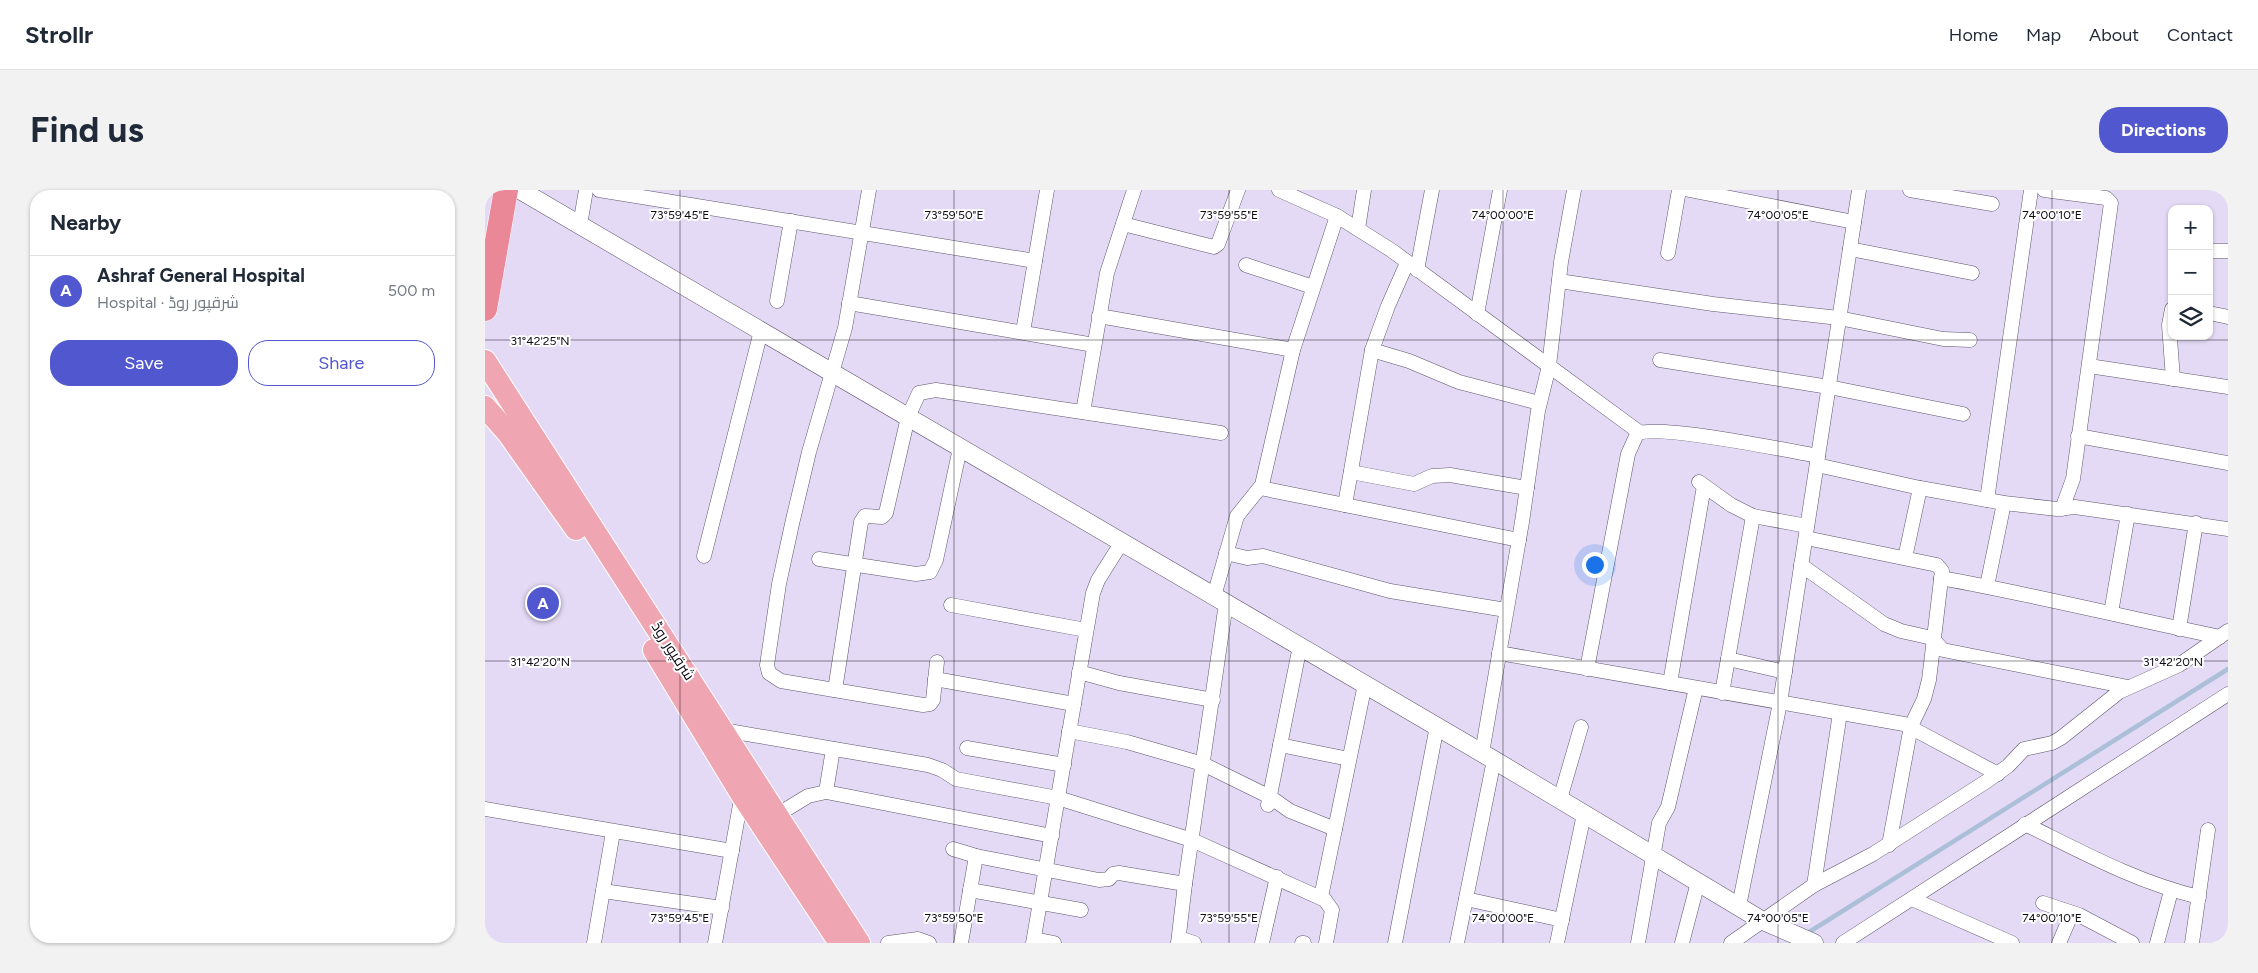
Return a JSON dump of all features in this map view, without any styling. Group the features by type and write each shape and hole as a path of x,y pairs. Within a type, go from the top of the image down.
{"highway":[{"path":"485,309 506,190"}],"main road":[{"name":"شرقپور روڈ","path":"485,361 859,943"},
{"name":"شرقپور روڈ","path":"485,407 508,433 599,561 742,795 840,943"}],"street":[{"path":"520,190 1437,726 1739,906 1766,921 1814,943"},
{"path":"580,225 586,190"},
{"path":"599,190 1035,260"},
{"path":"869,190 849,303 833,373 809,452 779,584 767,665 769,673 777,679 923,705 930,704 933,700 937,662"},
{"path":"1023,332 1047,190"},
{"path":"1083,412 1107,273 1134,190"},
{"path":"1123,224 1214,247 1218,244 1238,190"},
{"path":"1279,190 1296,194 1358,229 1639,432 1697,435 1817,460 1919,488 2004,503 2062,509 2075,507 2197,523 2228,529"},
{"path":"1358,229 1365,190"},
{"path":"1345,505 1372,350 1388,306 1412,267 1432,190"},
{"path":"1477,314 1500,190"},
{"path":"1457,943 1466,899 1488,756 1499,653 1519,540 1539,403 1549,366 1559,281 1574,190"},
{"path":"1667,253 1679,190"},
{"path":"1689,190 1854,222"},
{"path":"1739,906 1780,703 1859,190"},
{"path":"1910,190 1992,204"},
{"path":"1987,500 2031,190"},
{"path":"2044,190 2093,193 2108,198 2111,207 2073,480 2062,509"},
{"path":"1194,943 1178,940 1213,700 1220,600 1226,553 1237,516 1260,488 1293,350 1337,216"},
{"path":"777,301 791,222"},
{"path":"1850,249 1972,273"},
{"path":"2213,251 2228,251"},
{"path":"1246,265 1313,287"},
{"path":"1559,281 1713,304 1839,318 1943,339 1970,340"},
{"path":"849,303 1094,345"},
{"path":"2213,314 2228,317"},
{"path":"1099,316 1293,350"},
{"path":"704,556 761,331"},
{"path":"2169,340 2173,379"},
{"path":"1372,350 1409,361 1459,382 1539,403"},
{"path":"1660,360 1829,387 1963,414"},
{"path":"2089,366 2228,387"},
{"path":"835,690 853,564 862,518 867,515 883,517 887,513 908,417 919,392 936,390 1221,433"},
{"path":"1587,669 1628,454 1633,438 1639,432"},
{"path":"2079,436 2228,463"},
{"path":"819,559 921,574 932,570 936,560 960,448"},
{"path":"1351,472 1414,484 1432,476 1450,475 1527,488"},
{"path":"1670,683 1701,484 1753,516 1905,558 1937,564 1941,568 1941,578 1929,680 1924,699 1911,726 1889,844"},
{"path":"1260,488 1519,540"},
{"path":"1905,558 1919,488"},
{"path":"1987,586 2004,503"},
{"path":"2111,613 2128,514"},
{"path":"1722,693 1753,516"},
{"path":"2179,629 2197,523"},
{"path":"1054,943 1033,941 1086,630 1097,580 1122,542"},
{"path":"1226,553 1247,558 1263,556 1408,595 1507,610"},
{"path":"1801,566 1884,624 1934,640 1943,650 2128,687"},
{"path":"1941,578 1987,586 2179,629 2224,634"},
{"path":"951,605 1086,630"},
{"path":"1731,943 1766,921 1814,885 1889,844 1998,774 2024,749 2061,738 2105,702 2128,687 2179,665 2224,634"},
{"path":"1269,801 1300,646"},
{"path":"1499,653 1911,726 1998,774"},
{"path":"1728,659 1785,672"},
{"path":"1079,672 1119,683 1213,700"},
{"path":"935,680 1074,704"},
{"path":"1321,897 1365,684"},
{"path":"1639,943 1659,823 1668,807 1696,688"},
{"path":"1843,943 2228,694"},
{"path":"1814,885 1840,713"},
{"path":"1395,943 1437,726"},
{"path":"1560,799 1581,727"},
{"path":"723,730 936,767 956,779 1058,798 1192,840 1321,897 1332,910 1326,943"},
{"path":"1069,731 1127,742 1203,764 1269,801 1335,830"},
{"path":"1280,745 1349,759"},
{"path":"967,748 1063,765"},
{"path":"826,792 833,749"},
{"path":"715,943 747,768"},
{"path":"777,815 808,796 826,792 1052,836"},
{"path":"485,809 732,851"},
{"path":"1557,943 1584,814"},
{"path":"2025,824 2118,871 2171,890 2199,897"},
{"path":"2192,943 2208,830"},
{"path":"594,943 613,832"},
{"path":"953,849 976,856 1099,880 1109,879 1113,874 1119,873 1185,884"},
{"path":"961,943 976,856"},
{"path":"1262,943 1277,877"},
{"path":"1682,943 1698,882"},
{"path":"970,890 1081,910"},
{"path":"2157,943 2171,890"},
{"path":"603,891 722,908"},
{"path":"1466,899 1562,920"},
{"path":"1912,899 2012,943"},
{"path":"2043,903 2072,913 2132,943"},
{"path":"2059,943 2072,913"},
{"path":"888,943 918,939 929,943"}],"waterway":[{"path":"1806,934 2228,669"}],"place":[{"name":"Ashraf General Hospital","path":"543,603"}]}
